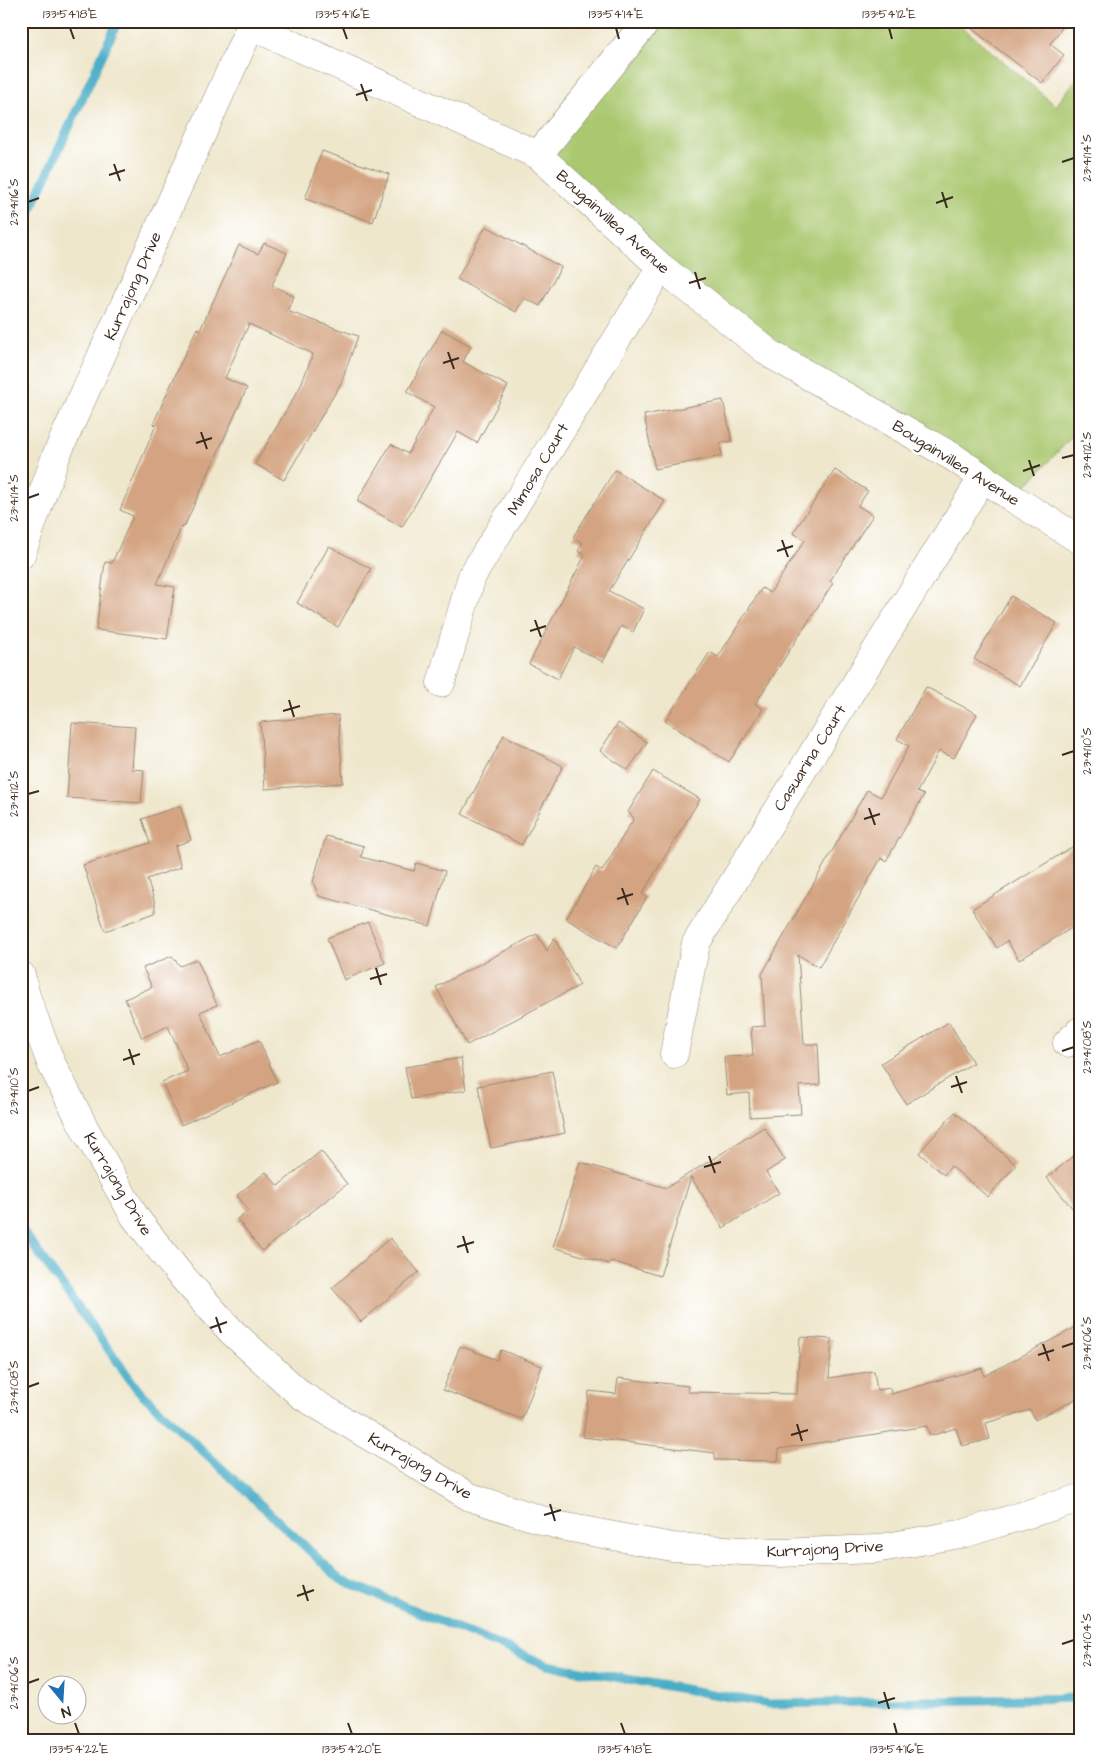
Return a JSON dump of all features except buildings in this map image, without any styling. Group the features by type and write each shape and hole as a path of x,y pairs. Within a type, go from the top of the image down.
{"street":[{"path":"538,155 647,21"},
{"name":"Bougainvillea Avenue","path":"252,24 538,155 661,267 772,355 953,457 1080,540"},
{"name":"Kurrajong Drive","path":"21,555 56,456 252,24"},
{"name":"Mimosa Court","path":"441,683 472,576 661,267"},
{"name":"Casuarina Court","path":"674,1054 696,943 983,477"},
{"name":"Kurrajong Drive","path":"21,975 26,996 51,1064 87,1133 135,1217 178,1272 232,1332 301,1395 470,1497 560,1526 672,1547 780,1553 875,1549 966,1534 1080,1498"}],"green space":[{"path":"647,21 955,21 1056,106 1080,74 1080,428 1014,499 772,355 538,155"}],"waterway":[{"path":"21,231 118,21"},
{"path":"21,1229 138,1390 341,1580 547,1665 769,1704 1080,1698"}]}
